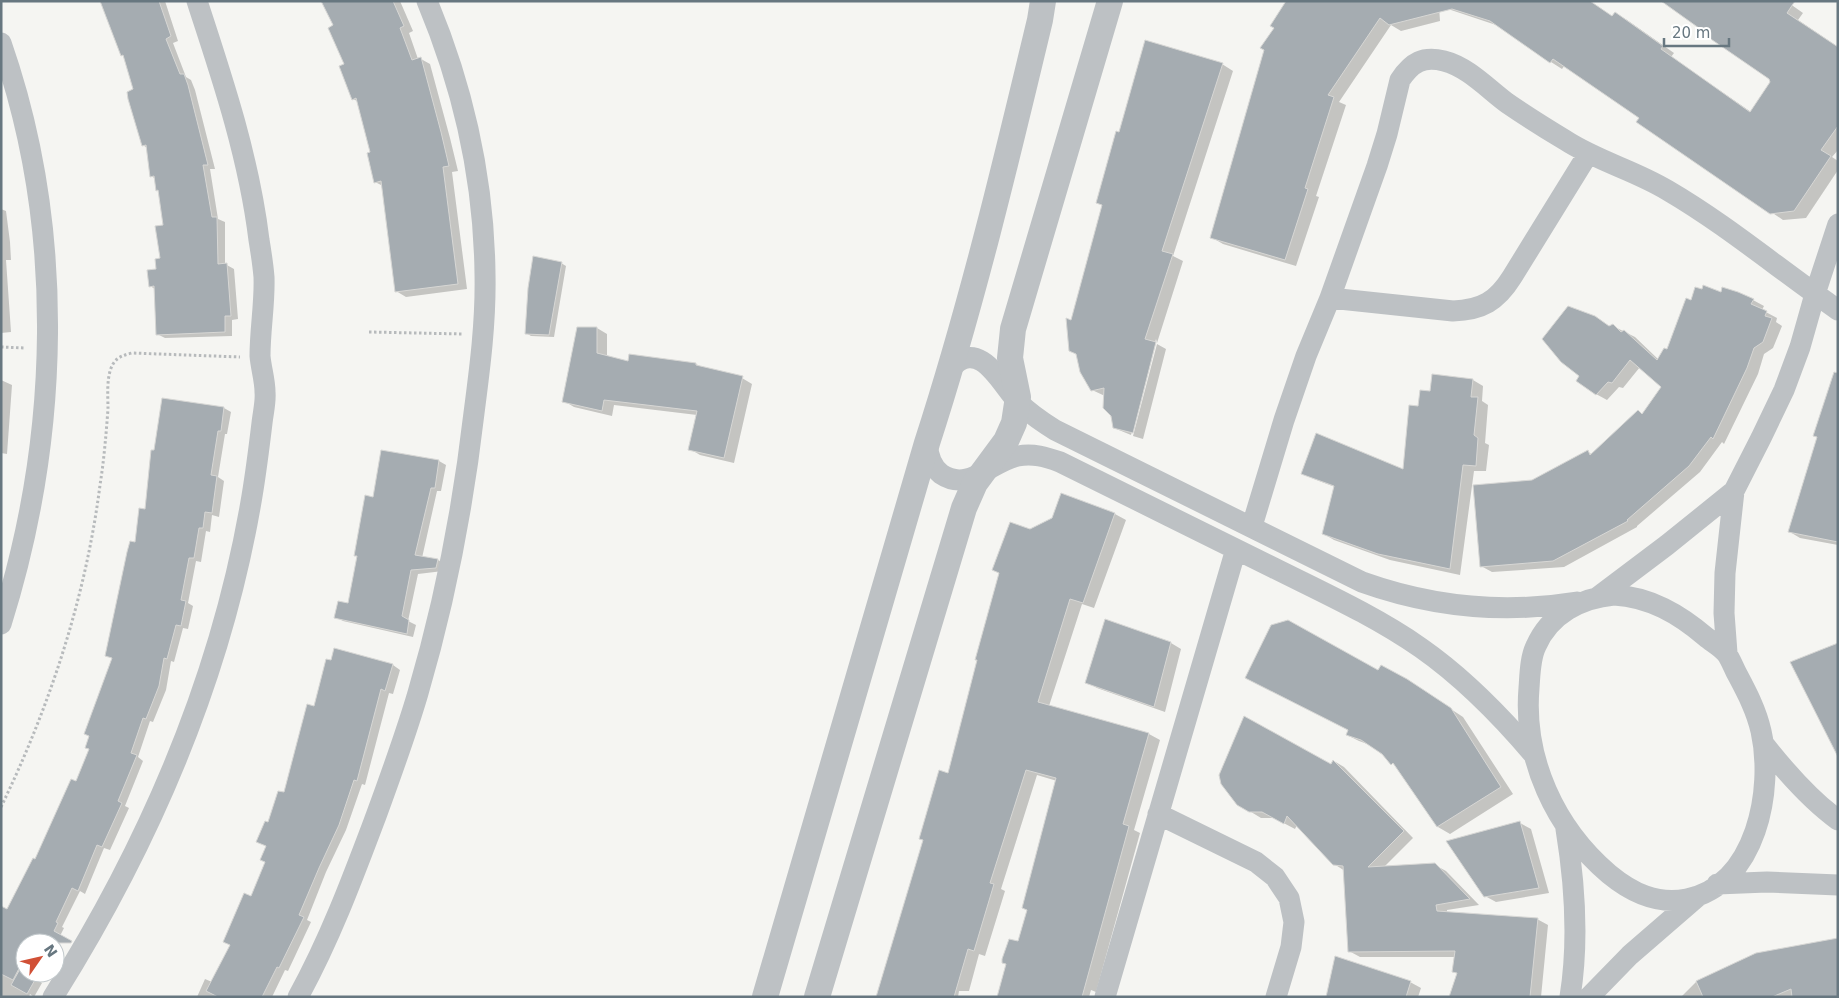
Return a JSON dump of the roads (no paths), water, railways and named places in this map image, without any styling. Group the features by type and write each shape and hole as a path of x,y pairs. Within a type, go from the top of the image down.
{"street":[{"path":"52,997 114,892 159,803 215,654 235,581 258,459 265,393 260,358 264,277 257,219 246,162 231,106 196,1"},
{"path":"298,997 356,870 399,752 422,678 448,576 460,517 469,457 484,335 485,274 482,222 473,152 460,93 441,34 427,1"},
{"path":"765,997 927,443 952,367 1012,141 1043,1"},
{"path":"817,997 964,508 975,484 1011,432 1014,423 1018,401 1010,358 1014,329 1110,1"},
{"path":"1,43 26,129 39,195 47,303 44,407 39,461 13,586 1,624"},
{"path":"1252,526 1284,420 1306,356 1330,298 1382,150 1400,80 1404,73 1419,60 1433,59 1458,66 1508,104 1588,154 1634,173 1672,192 1713,218 1838,310"},
{"path":"1330,298 1453,311 1468,310 1494,300 1505,289 1588,154"},
{"path":"1589,997 1630,955 1743,859 1759,818 1764,797 1765,775 1762,743 1755,710 1727,653 1724,573 1734,490 1784,390 1800,347 1814,294 1838,224"},
{"path":"952,367 964,358 980,359 990,367 1018,401 1041,421 1055,430 1362,582 1441,604 1491,608 1537,607 1626,596 1654,603 1691,624 1727,653"},
{"path":"927,443 931,463 937,471 945,477 955,480 974,478 994,465 1020,456 1047,457 1060,462 1355,608 1422,648 1453,672 1509,725 1534,755"},
{"path":"1734,490 1667,545 1590,599 1554,620 1544,633 1535,647 1530,674 1528,701 1534,755 1549,796 1565,826 1599,866 1631,891 1659,900 1681,900 1709,889 1767,882 1838,885"},
{"path":"1105,997 1236,549"},
{"path":"1762,743 1812,799 1838,820"},
{"path":"1158,814 1256,862 1275,877 1289,898 1294,922 1291,947 1276,997"},
{"path":"1565,826 1570,859 1575,924 1570,997"}]}
